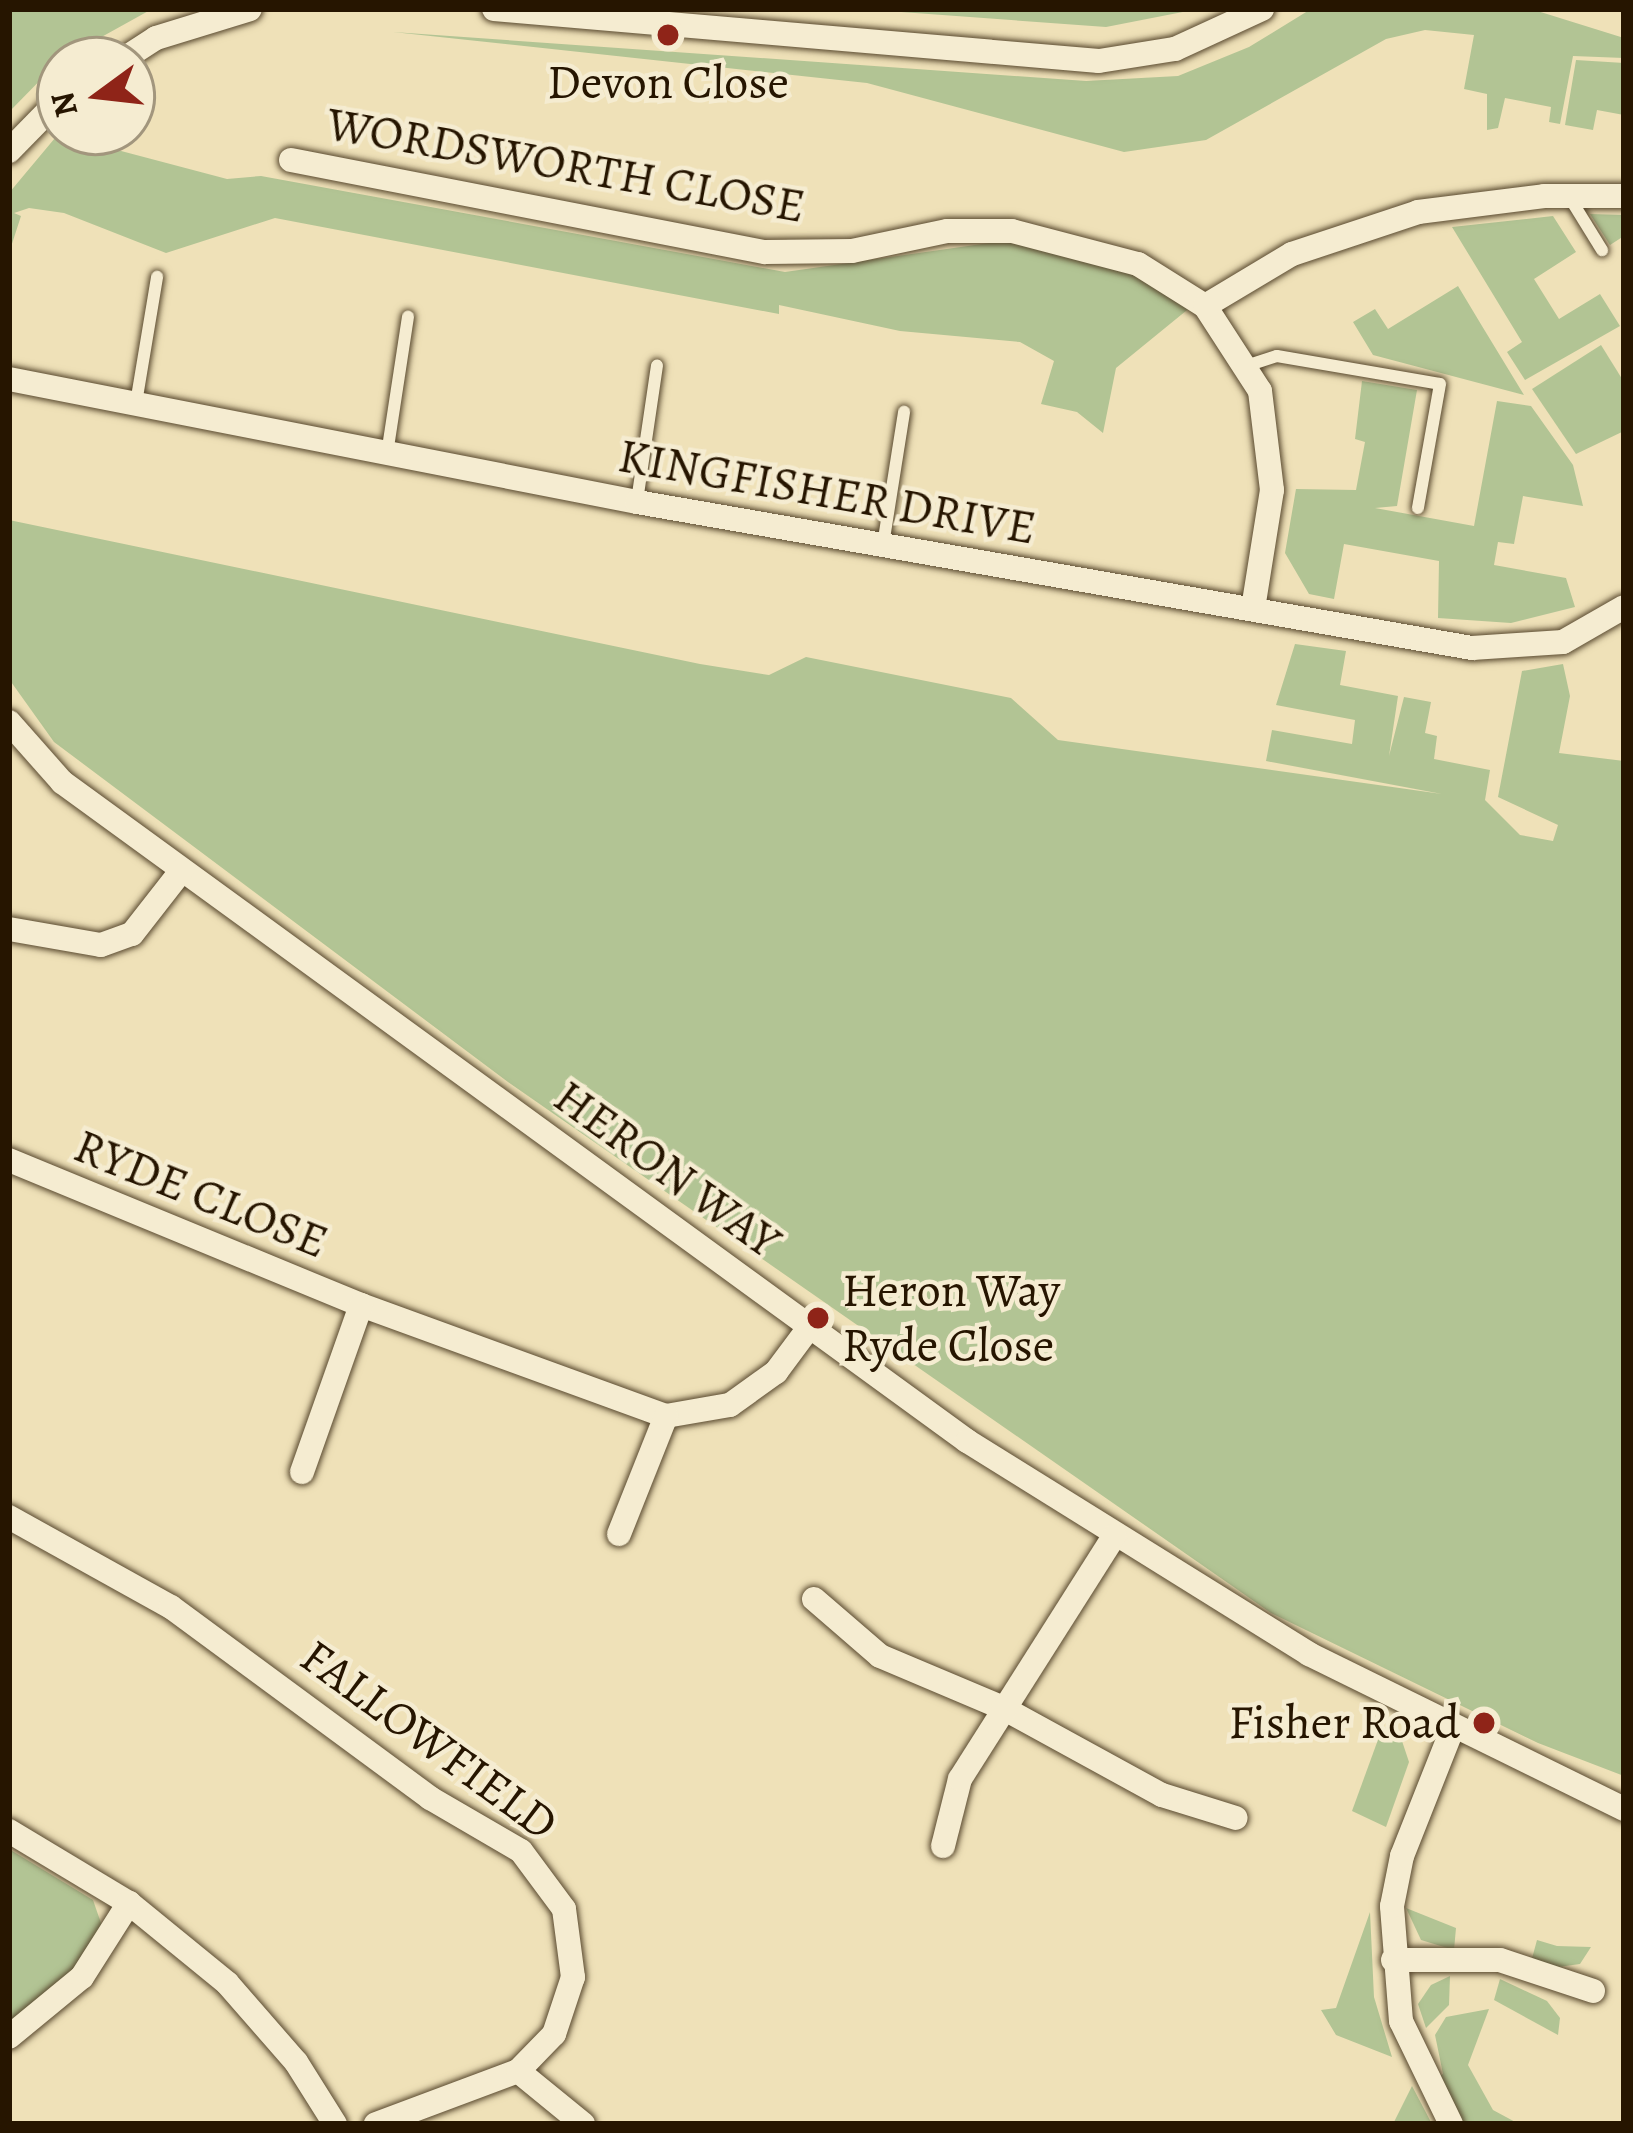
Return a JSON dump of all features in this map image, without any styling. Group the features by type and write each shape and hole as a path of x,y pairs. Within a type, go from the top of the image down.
{"street":[{"path":"156,38 250,9"},
{"path":"494,9 807,21 1099,61 1175,49 1262,9"},
{"path":"9,151 36,124"},
{"name":"WORDSWORTH CLOSE","path":"291,160 765,252 852,251 947,231 1012,230 1138,264 1205,306 1250,365 1272,454 1253,608"},
{"path":"1205,306 1292,254 1418,212 1568,194 1624,196"},
{"name":"KINGFISHER DRIVE","path":"9,379 637,502 1516,650 1563,643 1624,607"},
{"name":"HERON WAY","path":"9,722 62,782 968,1441 1114,1536 1452,1730 1624,1809"},
{"path":"9,929 101,945 132,934 182,870"},
{"name":"RYDE CLOSE","path":"9,1160 361,1305 666,1416 730,1406 776,1372 811,1324"},
{"name":"RYDE CLOSE","path":"302,1472 361,1305"},
{"path":"619,1534 666,1416"},
{"name":"FALLOWFIELD","path":"9,1517 171,1607 430,1798 521,1851 564,1909 573,1977 554,2034 518,2071 376,2124"},
{"path":"944,1846 960,1779 1114,1536"},
{"path":"814,1599 880,1656 1003,1708 1162,1795 1236,1818"},
{"path":"1451,2124 1401,2021 1393,1960 1402,1856 1452,1730"},
{"path":"9,1831 129,1903 227,1984 296,2062 335,2124"},
{"path":"9,2037 82,1977 129,1903"},
{"path":"1393,1960 1500,1960 1593,1990"},
{"path":"518,2071 583,2124"}],"lane":[{"path":"1568,194 1602,250"},
{"path":"136,404 157,277"},
{"path":"387,455 408,317"},
{"path":"1250,365 1277,356 1441,384 1418,508"},
{"path":"637,502 657,365"},
{"path":"883,544 904,412"}],"green space":[{"path":"9,9 152,9 103,36 36,36 36,84 9,112"},
{"path":"860,9 1198,9 1106,27"},
{"path":"1311,9 1531,9 1624,38 1624,58 1573,56 1560,124 1549,122 1551,107 1505,98 1498,128 1487,130 1487,94 1464,89 1474,35 1425,30 1386,39 1206,140 1124,152 867,83 393,32 1086,81 1178,76 1249,47"},
{"path":"1576,60 1624,63 1624,115 1597,110 1593,130 1565,125"},
{"path":"40,156 140,156 227,179 261,176 785,272 1003,241 1117,267 1192,306 1116,368 1103,433 1077,412 1041,404 1054,361 1020,342 900,331 779,305 779,314 275,218 166,253 64,213 29,208 14,213 21,216 9,253 9,193"},
{"path":"1590,214 1624,215 1624,236 1610,245"},
{"path":"1553,216 1576,252 1534,279 1559,319 1600,294 1620,326 1525,380 1507,352 1522,342 1452,227"},
{"path":"1458,286 1524,395 1373,355 1353,322 1375,309 1388,329"},
{"path":"1601,345 1624,382 1624,431 1576,454 1532,389"},
{"path":"1362,381 1417,390 1397,506 1375,508 1474,526 1497,401 1531,406 1573,465 1583,506 1523,496 1514,544 1498,542 1494,565 1566,578 1575,607 1511,623 1438,618 1439,561 1344,544 1334,599 1309,594 1285,553 1296,489 1356,490 1365,442 1355,439"},
{"path":"9,520 700,664 769,675 806,657 1011,698 1058,740 1442,794 1266,761 1272,730 1352,744 1355,720 1276,705 1295,644 1346,651 1340,685 1398,696 1389,756 1404,697 1431,702 1425,733 1437,736 1434,759 1490,770 1485,800 1520,835 1553,841 1558,825 1498,797 1522,671 1563,664 1570,696 1559,753 1624,761 1624,1776 1538,1743 1271,1613 508,1082 54,742 9,679"},
{"path":"1383,1726 1401,1738 1409,1762 1386,1827 1352,1811"},
{"path":"9,1849 93,1900 102,1926 85,1959 9,2024"},
{"path":"1406,1908 1456,1928 1454,1950 1421,1940"},
{"path":"1370,1912 1374,1997 1392,2057 1336,2035 1321,2010 1336,2008"},
{"path":"1537,1940 1591,1947 1580,1964 1551,1968 1531,1962"},
{"path":"1450,1976 1449,2005 1426,2028 1418,2004 1431,1985"},
{"path":"1500,1979 1547,2001 1560,2018 1558,2035 1494,2000"},
{"path":"1489,2009 1468,2065 1493,2110 1519,2124 1460,2124 1435,2078 1443,2074 1435,2035 1446,2017"},
{"path":"1412,2086 1432,2124 1393,2124"}],"place":[{"name":"Devon Close","path":"668,35"},
{"name":"Heron Way Ryde Close","path":"818,1318"},
{"name":"Fisher Road","path":"1484,1723"}]}
